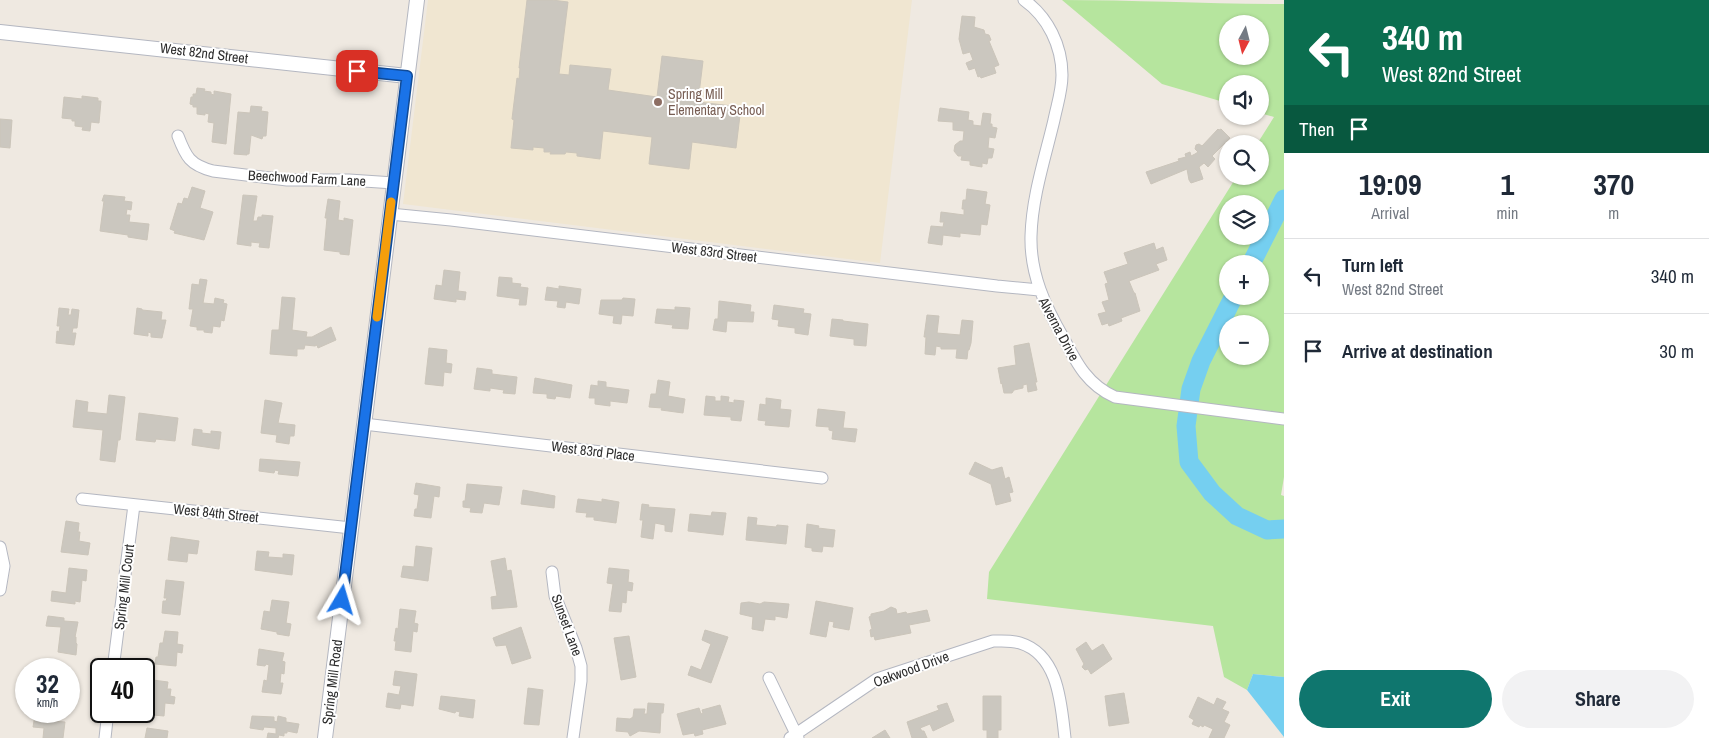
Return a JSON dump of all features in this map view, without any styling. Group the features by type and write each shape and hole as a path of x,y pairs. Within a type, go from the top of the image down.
{"street":[{"name":"Spring Mill Road","path":"325,738 417,0"},
{"name":"Alverna Drive","path":"1024,0 1048,26 1056,44 1062,67 1061,91 1032,216 1032,257 1039,290 1047,310 1078,366 1090,381 1115,397 1284,419"},
{"name":"West 82nd Street","path":"0,32 407,76"},
{"name":"Beechwood Farm Lane","path":"178,136 183,151 188,158 201,168 213,171 287,180 349,180 394,183"},
{"name":"West 83rd Street","path":"390,214 1039,290"},
{"name":"West 83rd Place","path":"364,424 822,478"},
{"name":"West 84th Street","path":"82,499 351,528"},
{"name":"Spring Mill Court","path":"114,658 134,505"},
{"path":"0,547 4,566 0,590"},
{"name":"Sunset Lane","path":"552,572 557,603 580,662 581,680 573,738"},
{"name":"Oakwood Drive","path":"795,737 877,679 993,641 1002,640 1022,643 1042,656 1054,676 1064,738"},
{"path":"769,678 795,737"},
{"path":"105,738 107,723"}],"shaded area":[{"name":"Spring Mill Elementary School","path":"428,0 912,0 880,263 403,204"}],"green space":[{"path":"1062,0 1284,4 1284,477 1281,495 1284,496 1284,677 1253,674 1247,690 1224,677 1213,626 987,599 989,572 1219,205 1219,245 1269,245 1269,195 1225,195 1231,185 1269,185 1269,135 1263,135 1274,117 1269,116 1269,75 1219,75 1219,101 1162,84"}],"water":[{"path":"1253,674 1284,677 1284,737 1247,690"}],"building":[{"path":"527,0 568,2 559,74 569,75 570,65 611,69 608,90 657,97 662,56 703,61 698,102 741,107 736,148 692,142 689,169 649,164 652,137 603,131 600,159 577,156 577,153 550,154 551,152 544,152 544,148 533,147 533,150 511,148 514,120 512,119 517,78 519,79"},
{"path":"962,16 975,17 974,27 984,30 985,34 989,35 991,40 989,41 999,65 994,67 996,73 981,78 980,76 978,77 975,68 969,70 966,63 973,60 970,52 963,54 959,39"},
{"path":"197,88 205,89 204,91 211,92 214,95 214,91 231,94 226,144 212,142 214,123 208,122 209,114 197,114 197,107 193,107 190,104 191,97 193,97 193,94 196,94"},
{"path":"82,96 98,98 98,101 101,101 99,123 91,122 90,131 82,130 83,127 75,126 75,121 72,121 72,119 62,118 64,97 82,99"},
{"path":"251,106 262,107 261,111 268,112 266,136 263,136 262,139 251,135 249,154 234,154 238,112 250,113"},
{"path":"940,108 969,112 968,120 973,121 973,125 981,126 983,113 991,114 990,124 992,124 992,127 997,128 995,138 989,137 988,148 994,149 992,158 988,158 987,164 982,163 982,167 970,165 970,161 961,160 962,156 958,156 954,151 955,145 963,141 964,131 953,130 953,122 938,121"},
{"path":"0,119 12,120 10,148 0,147"},
{"path":"1218,129 1221,129 1227,135 1219,135 1219,149 1212,156 1215,159 1208,167 1204,163 1199,167 1203,179 1191,183 1187,169 1151,184 1146,172 1179,161 1178,159 1186,157 1185,154 1190,152 1191,156 1198,152 1195,149 1196,145 1202,146"},
{"path":"192,187 205,191 200,208 213,212 204,240 174,233 175,231 170,229 178,203 182,204 184,198 188,199"},
{"path":"967,189 987,192 985,204 990,205 987,225 981,224 980,235 960,233 960,237 943,235 942,245 928,243 931,226 943,227 944,222 940,222 941,212 964,215 964,209 962,209 963,200 966,200"},
{"path":"104,195 125,197 124,201 132,202 131,210 127,209 126,215 130,215 129,222 149,224 147,240 100,231"},
{"path":"243,195 257,196 253,221 257,221 258,217 262,217 262,215 273,216 269,248 259,247 260,243 251,242 251,246 237,244"},
{"path":"328,199 340,201 338,220 344,221 344,218 353,220 349,255 324,250 327,218 325,218"},
{"path":"1154,243 1156,250 1163,247 1167,260 1156,264 1159,270 1129,281 1135,293 1140,311 1121,318 1122,321 1109,326 1108,323 1102,325 1098,314 1106,312 1102,302 1109,300 1105,284 1108,283 1104,272 1128,264 1124,253"},
{"path":"444,270 460,272 458,291 466,292 465,300 456,299 456,302 434,299 436,285 442,286"},
{"path":"499,277 512,278 512,283 521,284 520,287 528,288 526,305 519,305 520,299 497,296"},
{"path":"200,279 207,280 203,303 214,304 215,298 224,300 223,303 227,304 224,321 221,320 220,327 213,326 212,333 197,330 197,327 190,326 193,309 189,309 192,284 199,285"},
{"path":"559,286 581,289 579,304 566,302 565,308 557,307 558,301 545,300 547,287 559,289"},
{"path":"282,297 295,298 292,330 307,332 306,337 312,337 331,327 336,340 318,348 317,345 305,345 304,349 297,349 297,356 270,354 272,330 279,330"},
{"path":"623,298 635,299 633,316 622,315 621,324 613,323 614,316 599,314 601,300 622,300"},
{"path":"719,301 751,305 750,312 754,312 753,322 727,321 726,332 713,330 715,319 718,319"},
{"path":"774,305 804,309 803,313 811,314 808,335 795,333 795,328 778,326 779,320 772,319"},
{"path":"675,307 690,308 688,329 672,328 673,325 655,323 657,309 675,310"},
{"path":"59,308 69,309 68,315 71,315 72,309 79,310 77,328 73,328 72,333 76,333 74,345 56,343 57,331 59,332 60,326 57,326"},
{"path":"137,308 162,312 161,320 166,320 162,338 151,337 151,333 148,332 148,336 134,334"},
{"path":"927,315 939,316 937,333 960,335 962,320 973,321 967,359 956,358 957,349 941,349 941,347 936,346 935,355 925,354 926,337 924,337"},
{"path":"832,319 868,324 866,346 854,345 854,339 830,336"},
{"path":"1029,343 1037,390 1028,392 1027,384 1023,385 1023,388 1014,390 1012,393 1004,393 998,368 1016,365 1014,346"},
{"path":"429,348 447,350 446,363 452,364 451,373 444,372 443,386 425,384"},
{"path":"477,368 492,370 492,374 517,377 515,394 503,393 504,390 490,388 490,391 474,389"},
{"path":"535,378 572,385 570,398 556,396 555,399 547,398 547,394 533,393"},
{"path":"658,380 670,382 668,396 685,399 683,413 649,407 651,394 656,394"},
{"path":"598,381 606,382 606,387 629,390 627,403 610,401 610,406 595,404 595,398 589,398 591,385 598,386"},
{"path":"109,395 125,397 120,440 118,440 115,462 100,460 103,430 73,427 76,400 88,402 87,412 107,414"},
{"path":"706,396 715,397 715,401 721,401 721,396 729,397 728,402 734,403 734,400 744,401 741,421 731,420 731,417 704,415"},
{"path":"766,398 781,400 780,409 791,410 789,427 765,425 766,421 758,420 760,404 766,405"},
{"path":"265,400 282,403 278,423 295,425 294,436 290,436 289,444 276,442 277,435 261,433"},
{"path":"818,409 845,412 843,428 857,429 855,442 832,439 833,431 829,430 829,427 816,426"},
{"path":"139,413 178,418 175,441 156,439 155,442 136,440"},
{"path":"194,429 202,430 202,433 211,434 211,431 221,432 219,449 192,445"},
{"path":"260,459 300,462 298,476 278,474 279,471 275,470 274,473 259,471"},
{"path":"975,462 992,470 1002,467 1005,479 1009,477 1013,492 1009,493 1011,501 996,505 991,484 969,474"},
{"path":"416,483 440,487 439,497 434,496 431,518 414,516 419,495 414,494"},
{"path":"467,484 502,487 499,505 484,503 482,513 470,512 471,508 463,507"},
{"path":"523,490 555,496 554,508 521,504"},
{"path":"578,499 602,502 602,499 619,502 616,523 594,520 594,517 586,517 587,513 576,512"},
{"path":"642,504 649,505 648,507 675,509 672,532 665,531 665,525 655,523 653,539 641,537 643,520 640,520"},
{"path":"712,512 726,513 723,535 688,531 690,514 711,516"},
{"path":"748,517 757,518 756,525 788,526 786,544 746,540"},
{"path":"66,521 79,523 79,541 90,543 88,555 61,552"},
{"path":"807,524 819,526 818,528 835,530 833,547 823,546 822,552 812,551 812,548 805,547"},
{"path":"171,537 199,541 197,554 188,553 187,562 168,560"},
{"path":"416,546 432,548 428,581 401,577 403,566 414,567"},
{"path":"257,551 269,552 268,557 283,558 283,554 294,555 292,575 255,570"},
{"path":"505,558 507,571 511,570 517,607 492,609 491,597 497,596 491,561"},
{"path":"69,568 87,570 86,581 82,580 80,602 75,601 75,604 51,601 52,591 66,593"},
{"path":"609,568 629,570 628,582 633,583 632,591 627,590 626,603 622,602 621,612 609,611 613,584 607,583"},
{"path":"166,580 184,582 180,615 162,613 163,601 166,601 167,598 164,598"},
{"path":"272,600 289,602 286,623 291,624 289,636 261,629 264,611 270,612"},
{"path":"816,601 853,608 849,630 833,627 834,622 829,621 826,637 810,634"},
{"path":"741,603 789,604 787,618 775,616 775,620 765,619 763,631 752,629 753,617 740,614"},
{"path":"891,607 896,609 897,614 927,610 930,621 909,625 911,633 875,640 874,636 871,637 870,630 872,629 869,617 871,614"},
{"path":"400,609 416,611 414,623 418,624 417,632 413,631 411,652 395,650 396,641 394,641 396,628 398,629"},
{"path":"48,616 64,618 64,621 78,622 75,637 77,644 76,655 58,652 61,627 46,626"},
{"path":"521,627 531,658 512,664 506,645 496,646 493,638"},
{"path":"705,630 728,637 711,683 688,675 691,666 701,670 711,644 702,640"},
{"path":"165,631 178,632 177,644 183,645 182,653 177,652 176,666 155,664 160,643 163,643"},
{"path":"629,636 636,677 621,680 614,638"},
{"path":"1086,642 1092,651 1103,644 1112,659 1091,674 1088,669 1085,670 1082,667 1084,664 1076,649"},
{"path":"259,649 284,653 282,661 285,662 284,674 281,673 280,683 283,683 281,694 262,692 264,680 267,681 269,665 257,665"},
{"path":"395,671 417,674 413,706 401,704 400,709 386,707 388,693 399,695 401,686 393,685"},
{"path":"155,680 168,682 167,689 171,689 170,696 175,697 174,704 165,703 164,716 155,715"},
{"path":"528,688 543,690 539,725 524,724"},
{"path":"1124,693 1129,723 1109,726 1105,696"},
{"path":"441,696 475,700 473,718 459,716 460,712 456,711 455,713 439,709"},
{"path":"983,696 1001,696 1001,730 998,730 998,738 987,738 987,730 983,730"},
{"path":"1198,697 1214,705 1217,698 1226,702 1222,709 1229,712 1224,722 1230,725 1224,738 1209,738 1213,729 1204,725 1199,727 1192,724 1194,720 1189,717"},
{"path":"648,703 664,704 663,713 661,713 660,733 639,731 630,736 628,732 616,731 617,718 630,719 633,717 634,709 645,709 644,714 647,714"},
{"path":"947,703 954,721 933,731 930,724 920,728 924,731 927,738 912,738 907,722 939,710 937,706"},
{"path":"720,705 726,724 702,730 703,734 695,736 694,733 683,735 677,714 699,708 701,714 703,713 702,710"},
{"path":"252,716 274,717 274,721 277,722 278,716 286,718 286,722 299,724 297,733 287,731 287,733 284,733 284,736 279,735 278,738 267,738 268,733 276,734 276,728 264,727 263,730 250,728"},
{"path":"34,723 65,723 63,738 43,738 44,728 33,727"},
{"path":"147,728 168,731 167,738 145,738"},
{"path":"885,730 890,738 872,738"}],"waterway":[{"path":"1256,255 1284,199"},
{"path":"1229,305 1201,361 1191,389 1186,426 1189,462 1212,493 1237,516 1267,530 1284,529"}],"slow traffic":[{"path":"377,317 391,202"}],"place":[{"name":"Spring Mill Elementary School","path":"658,102"}],"route":[{"path":"342,600 407,76 357,71"}]}
